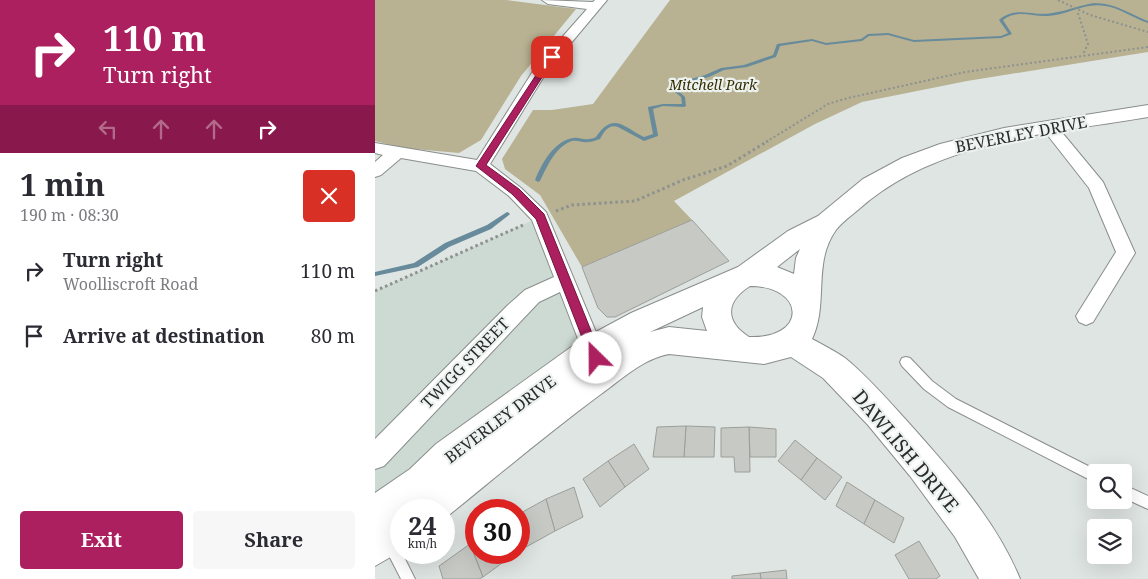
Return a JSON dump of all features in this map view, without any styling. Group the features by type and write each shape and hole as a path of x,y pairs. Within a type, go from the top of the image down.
{"street":[{"path":"549,0 598,3"},
{"path":"481,166 540,72 598,3"},
{"name":"BEVERLEY DRIVE","path":"385,532 422,481 449,456 592,349 641,322 743,277 797,238 827,223 871,185 910,164 948,149 1004,134 1148,111"},
{"path":"1050,128 1097,186 1126,253 1086,316"},
{"path":"375,148 481,166 515,192 541,217 596,358 623,360"},
{"path":"375,171 397,152"},
{"name":"BEVERLEY DRIVE","path":"805,301 809,258 827,223"},
{"path":"762,274 786,280 797,289 805,301 807,314 804,328 791,342 782,348 767,352 744,350 725,336 717,324 717,303 727,288 743,277 762,274"},
{"name":"TWIGG STREET","path":"375,457 514,312 533,296 565,281"},
{"name":"BEVERLEY DRIVE","path":"441,499 564,401 623,360 653,344 689,339 744,350"},
{"name":"DAWLISH DRIVE","path":"791,342 834,368 879,414 922,464 967,524 1001,579"}],"lane":[{"path":"906,362 928,385 952,403 1087,473"},
{"path":"1132,495 1148,503"},
{"path":"385,532 408,579"}],"path":[{"path":"1057,0 1077,12 1148,32"},
{"path":"1077,12 1088,44 1083,54"},
{"path":"375,291 572,205 635,201 683,180 720,169 828,104 965,72 1083,54 1148,47"}],"shaded area":[{"path":"540,217 592,349 414,499 390,499 390,530 375,543 375,291"}],"green space":[{"path":"375,0 506,0 576,9 521,76 481,140 459,153 403,148 375,141"},
{"name":"Mitchell Park","path":"670,0 1148,0 1148,52 967,81 862,102 815,124 674,201 692,220 582,267 540,195 505,169 502,159 533,110 552,110 593,104"}],"building":[{"path":"692,220 729,261 615,317 607,317 598,308 582,267"},
{"path":"686,426 715,427 714,457 684,457"},
{"path":"686,426 684,457 653,457 657,427"},
{"path":"749,427 776,429 776,457 750,457"},
{"path":"749,427 750,472 735,472 734,457 721,457 721,428"},
{"path":"795,440 817,458 801,480 778,461"},
{"path":"634,444 649,469 625,487 608,461"},
{"path":"817,458 842,477 825,500 801,480"},
{"path":"608,461 625,487 600,507 583,479"},
{"path":"847,482 875,500 864,524 836,506"},
{"path":"574,487 583,517 555,531 546,499"},
{"path":"546,499 555,531 530,545 530,508"},
{"path":"875,500 904,518 894,543 864,524"},
{"path":"919,541 940,576 936,579 909,579 895,555"},
{"path":"465,548 465,564 478,564 483,577 479,579 443,579 439,566 442,564 455,564 455,555"},
{"path":"478,564 501,564 483,577"},
{"path":"786,570 787,579 761,579 760,573"},
{"path":"760,573 761,579 732,579 732,576"}],"waterway":[{"path":"538,180 550,157 563,144 571,140 587,141 598,138 603,130 609,125 614,124 644,139 656,135 650,108 663,105 684,106 683,97 671,86 707,76 723,69 745,66 775,56 778,45 812,40 826,44 862,40 868,35 888,34 914,41 1001,37 1010,34 1001,20 1006,16 1018,13 1049,15 1094,4 1108,5 1148,22"},
{"path":"375,274 416,265 447,245 489,227 507,214"}],"route":[{"path":"552,57 540,72 481,166 515,192 541,217 596,358"}]}
